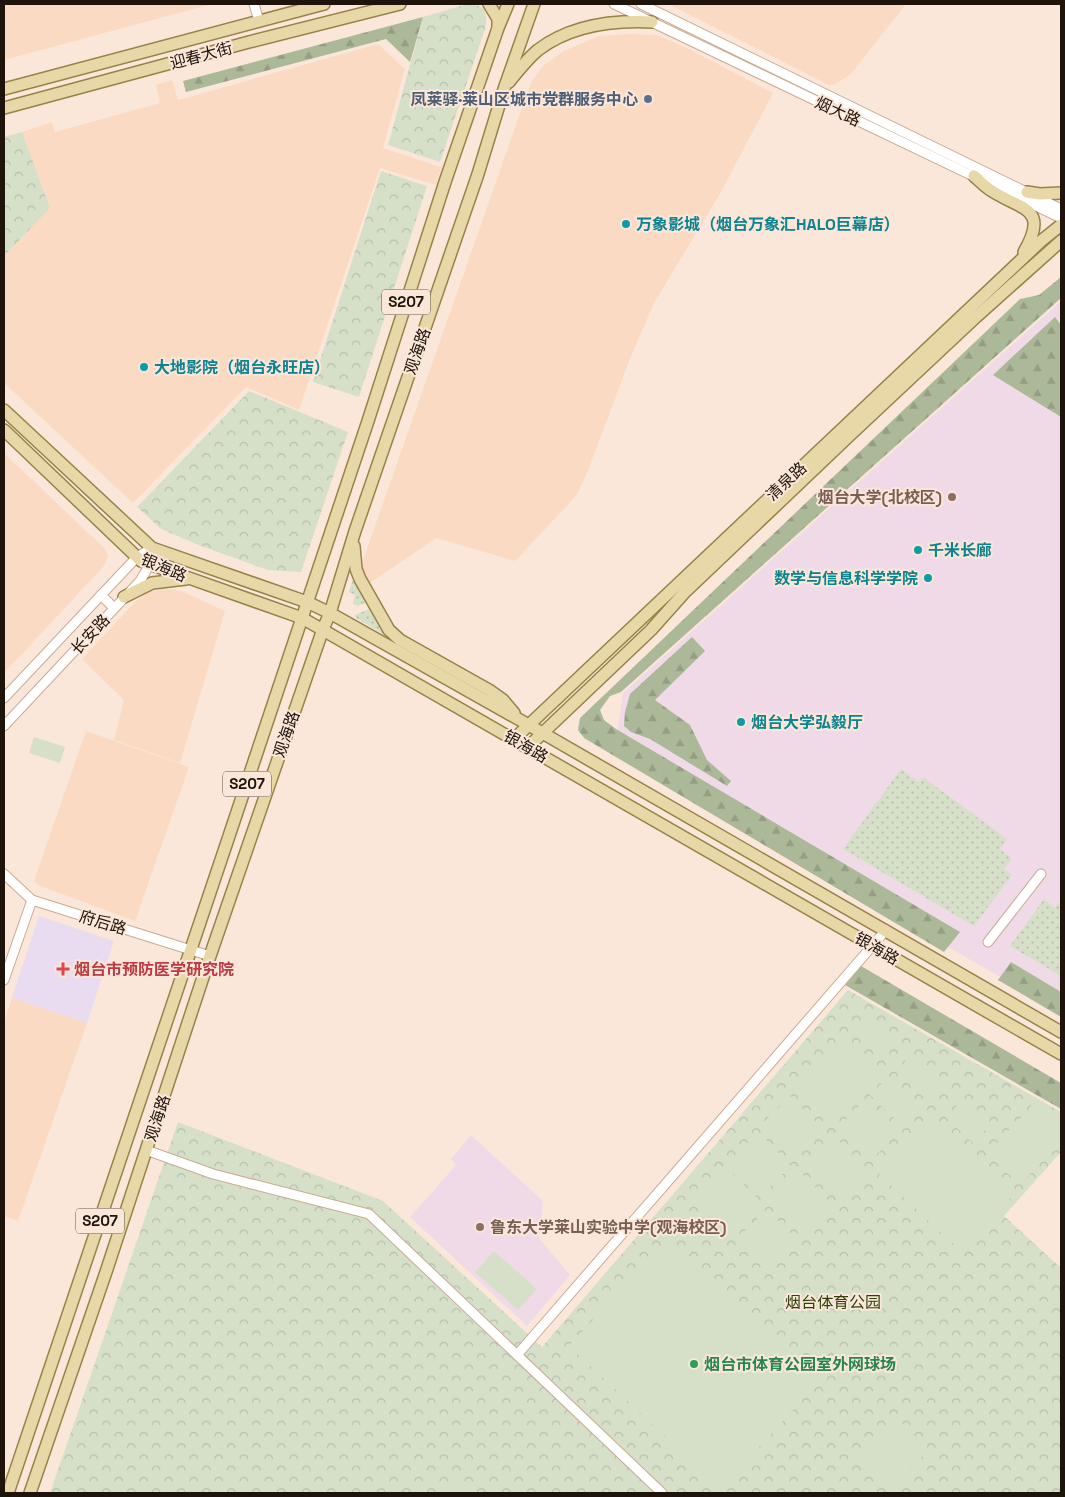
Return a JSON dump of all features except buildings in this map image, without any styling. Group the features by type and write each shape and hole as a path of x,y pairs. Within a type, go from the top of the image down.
{"main road":[{"name":"迎春大街","path":"4,89 324,4"},
{"name":"迎春大街","path":"4,108 249,42 400,4"},
{"path":"489,4 498,19 498,28"},
{"name":"观海路","path":"8,1493 302,618 446,179 508,4"},
{"name":"观海路","path":"30,1493 210,956 322,629 330,613 355,531 478,174 504,89 534,4"},
{"path":"504,89 538,50 556,40 600,24 627,21 652,22"},
{"path":"974,176 991,191 1027,208 1031,214 1034,222 1034,233 1018,264"},
{"path":"1026,192 1040,194 1061,193"},
{"name":"清泉路","path":"514,739 524,722 1061,225"},
{"name":"清泉路","path":"528,747 651,630 684,593 842,443 976,317 1061,241"},
{"name":"银海路","path":"4,410 152,548 307,602 330,613 542,732 1061,1032"},
{"name":"银海路","path":"4,430 140,561 302,618 1061,1054"},
{"path":"355,531 354,554 356,569 360,580 389,630 400,640 489,690 503,700 524,722"},
{"path":"124,598 152,583 190,579"}],"street":[{"path":"254,4 259,20"},
{"name":"烟大路","path":"614,4 1061,218"},
{"name":"烟大路","path":"641,4 1061,209"},
{"path":"4,698 136,557 152,548"},
{"name":"长安路","path":"4,726 140,581 150,564 152,548"},
{"path":"100,596 114,608"},
{"name":"府后路","path":"4,874 32,900 210,956"},
{"path":"988,942 1041,874"},
{"path":"4,980 32,900"},
{"path":"517,1355 886,930"},
{"path":"146,1150 213,1174 370,1214 662,1493"}],"shaded area":[{"path":"4,4 212,4 4,60"},
{"path":"668,4 906,4 850,75 834,85 829,85"},
{"path":"658,35 773,93 721,192 654,303 631,356 587,473 576,496 515,561 436,538 370,583 363,568 363,560 529,88 543,66 564,51 599,36"},
{"path":"378,44 405,69 383,148 441,167 436,185 380,168 299,410 246,387 133,503 4,383 4,256 50,208 22,132 52,122 55,132 160,103 156,85 172,80 178,100"},
{"name":"烟台大学(北校区)","path":"1061,301 1061,1012 614,755 623,693"},
{"path":"4,453 105,549 108,555 104,566 4,673"},
{"path":"173,589 184,592 225,611 180,763 114,740 124,700 82,659 136,601 149,592"},
{"path":"86,731 189,767 135,921 40,886 34,881"},
{"name":"烟台市预防医学研究院","path":"39,916 114,941 87,1023 12,998"},
{"path":"12,998 87,1023 18,1221 4,1216 4,1023"},
{"name":"鲁东大学莱山实验中学(观海校区)","path":"471,1135 543,1201 539,1238 570,1275 527,1326 410,1217 456,1165 451,1159"}],"green space":[{"path":"467,4 473,4 484,10 486,14 485,29 440,162 388,145 423,17"},
{"path":"423,17 410,62 386,39 186,92 183,81"},
{"path":"22,132 50,208 4,256 4,137"},
{"path":"381,171 427,186 359,397 313,382"},
{"path":"1061,277 1061,298 621,692 610,696 600,710 604,720 616,729 960,932 944,952 584,738 578,730 580,718 1020,299 1039,295"},
{"path":"1055,317 1061,325 1061,417 993,375"},
{"path":"249,391 348,432 301,572 268,570 201,546 161,529 137,507"},
{"path":"353,579 367,602 358,606 353,604 355,595 349,592"},
{"path":"371,609 384,628 482,692 356,618 355,615"},
{"path":"692,637 705,651 655,700 690,725 707,760 731,781 727,786 650,739 631,732 624,726 625,712 630,694"},
{"path":"34,737 65,747 60,763 29,753"},
{"path":"901,769 919,782 923,777 1007,839 1000,849 1012,859 1004,869 1012,875 974,926 843,849"},
{"path":"1044,899 1055,908 1061,900 1061,976 1010,946"},
{"path":"1011,962 1061,992 1061,1017 998,980"},
{"path":"861,966 1061,1083 1061,1109 845,985"},
{"name":"烟台体育公园","path":"848,990 1061,1112 1061,1152 1004,1216 1061,1268 1061,1493 50,1493 178,1122 383,1201 542,1347"},
{"path":"868,1018 896,1043 884,1059 855,1032"},
{"path":"843,1035 880,1070 833,1121 797,1086"},
{"path":"910,1056 941,1083 927,1099 896,1072"},
{"path":"887,1078 923,1110 905,1129 870,1095"},
{"path":"790,1096 823,1129 794,1158 761,1125"},
{"path":"866,1099 899,1132 870,1161 837,1128"},
{"path":"1036,1101 1061,1125 1061,1141 1020,1185 987,1154"},
{"path":"959,1103 986,1129 973,1143 946,1118"},
{"path":"931,1118 1014,1194 961,1251 879,1174"},
{"path":"758,1132 791,1166 762,1194 729,1161"},
{"path":"836,1138 869,1171 840,1200 807,1167"},
{"path":"727,1168 760,1201 731,1230 698,1197"},
{"path":"801,1173 834,1206 805,1235 772,1202"},
{"path":"767,1209 800,1243 771,1271 738,1238"},
{"name":"烟台市体育公园室外网球场","path":"668,1239 820,1381 721,1488 569,1346"},
{"path":"494,1251 537,1289 518,1310 475,1272"},
{"path":"897,1419 929,1449 892,1489 860,1460"},
{"path":"473,1482 474,1493 433,1493 437,1491"}],"place":[{"name":"凤莱驿·莱山区城市党群服务中心","path":"648,99"},
{"name":"万象影城（烟台万象汇HALO巨幕店）","path":"626,224"},
{"name":"大地影院（烟台永旺店）","path":"144,367"},
{"name":"烟台大学(北校区)","path":"952,497"},
{"name":"千米长廊","path":"918,550"},
{"name":"数学与信息科学学院","path":"928,578"},
{"name":"烟台大学弘毅厅","path":"741,722"},
{"name":"烟台市预防医学研究院","path":"63,969"},
{"name":"鲁东大学莱山实验中学(观海校区)","path":"480,1227"},
{"name":"烟台市体育公园室外网球场","path":"694,1364"}]}
